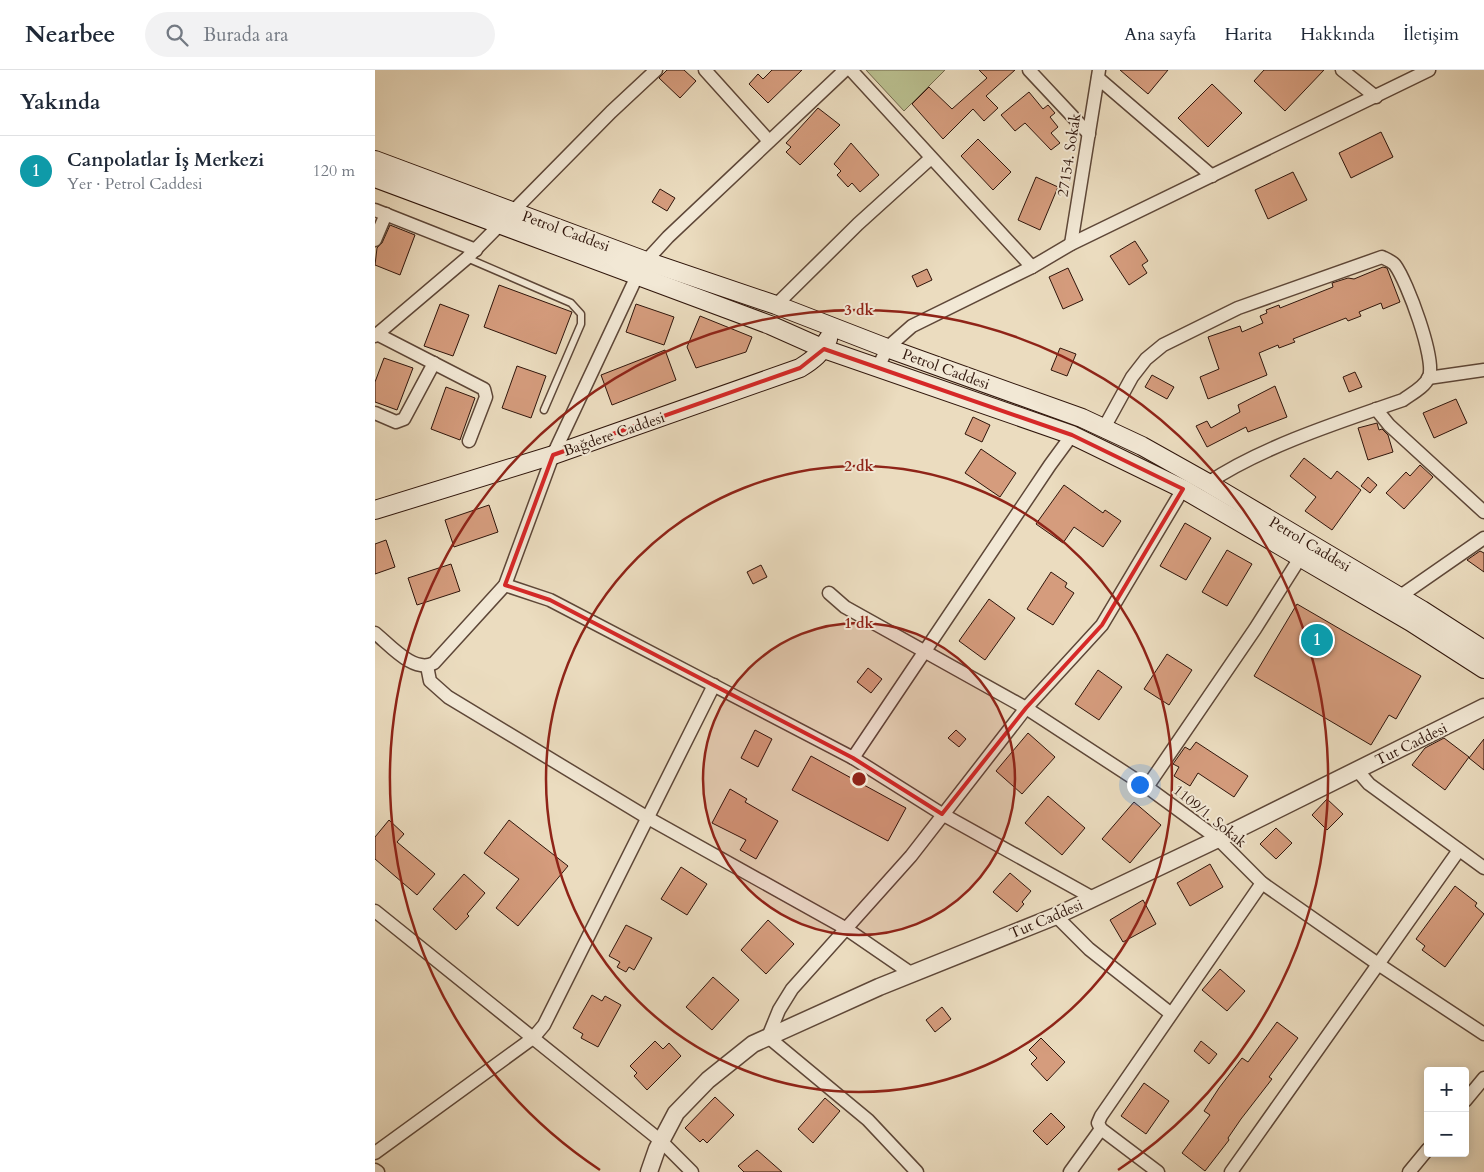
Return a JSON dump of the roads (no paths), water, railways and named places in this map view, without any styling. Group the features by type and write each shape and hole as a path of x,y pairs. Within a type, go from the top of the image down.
{"main road":[{"name":"Petrol Caddesi","path":"375,160 513,212 641,269 776,305 887,348 1082,418 1142,446 1208,483 1305,551 1399,597 1484,650"},
{"path":"375,178 501,225 641,269 824,349 1072,435 1305,551 1484,669"},
{"name":"Bağdere Caddesi","path":"375,510 553,455 800,368 814,360 824,349 833,328"}],"street":[{"path":"469,441 486,397 486,392 482,387 376,335 472,254 611,112 656,70"},
{"path":"705,70 769,142"},
{"path":"375,633 412,663 427,666 434,663 505,585 553,455 641,269 668,237 845,70"},
{"path":"851,70 1032,267"},
{"path":"1029,70 1089,134"},
{"path":"1342,70 1376,97"},
{"path":"878,368 887,348 913,326 1032,267 1071,244 1429,70"},
{"path":"1099,74 1212,176"},
{"name":"27154. Sokak","path":"1071,244 1099,74"},
{"path":"776,305 858,224 931,158"},
{"path":"375,240 380,212 472,254"},
{"path":"1104,428 1132,377 1146,359 1163,345 1238,308 1382,257 1395,264 1425,333 1430,367 1429,378"},
{"path":"376,417 396,422 404,419 434,363"},
{"path":"1208,483 1271,450 1403,400 1429,378 1484,370"},
{"path":"1376,409 1389,425 1484,512"},
{"path":"853,758 924,650 1072,435"},
{"path":"917,1172 868,1120 768,1037 779,1010 792,989 911,856 1026,708 1102,625 1183,490"},
{"path":"1399,597 1484,538"},
{"path":"1147,787 1255,629 1305,551"},
{"path":"505,585 549,600 853,758 942,814 1093,898"},
{"name":"1109/1. Sokak","path":"829,593 845,607 1026,708 1147,787 1218,839 1262,883 1378,964 1484,1034"},
{"path":"427,666 431,681 448,698 648,818 845,928 911,974"},
{"path":"375,1153 533,1038 544,1024 714,685"},
{"name":"Tut Caddesi","path":"649,1172 661,1141 676,1113 708,1080 753,1044 911,974 1056,916 1218,839 1484,707"},
{"path":"1357,770 1369,784 1484,868"},
{"path":"1231,1172 1459,850"},
{"path":"1158,1172 1101,1129 1098,1124 1101,1116 1170,1013 1262,883"},
{"path":"375,911 661,1141 692,1172"},
{"path":"1056,916 1089,950 1170,1013"},
{"path":"1469,1096 1484,1078"},
{"path":"1069,1172 1101,1129"},
{"path":"1409,1172 1424,1154"}],"lane":[{"path":"472,254 571,303 581,314 581,324 544,410"}],"place":[{"name":"Canpolatlar İş Merkezi","path":"1317,640"}]}
